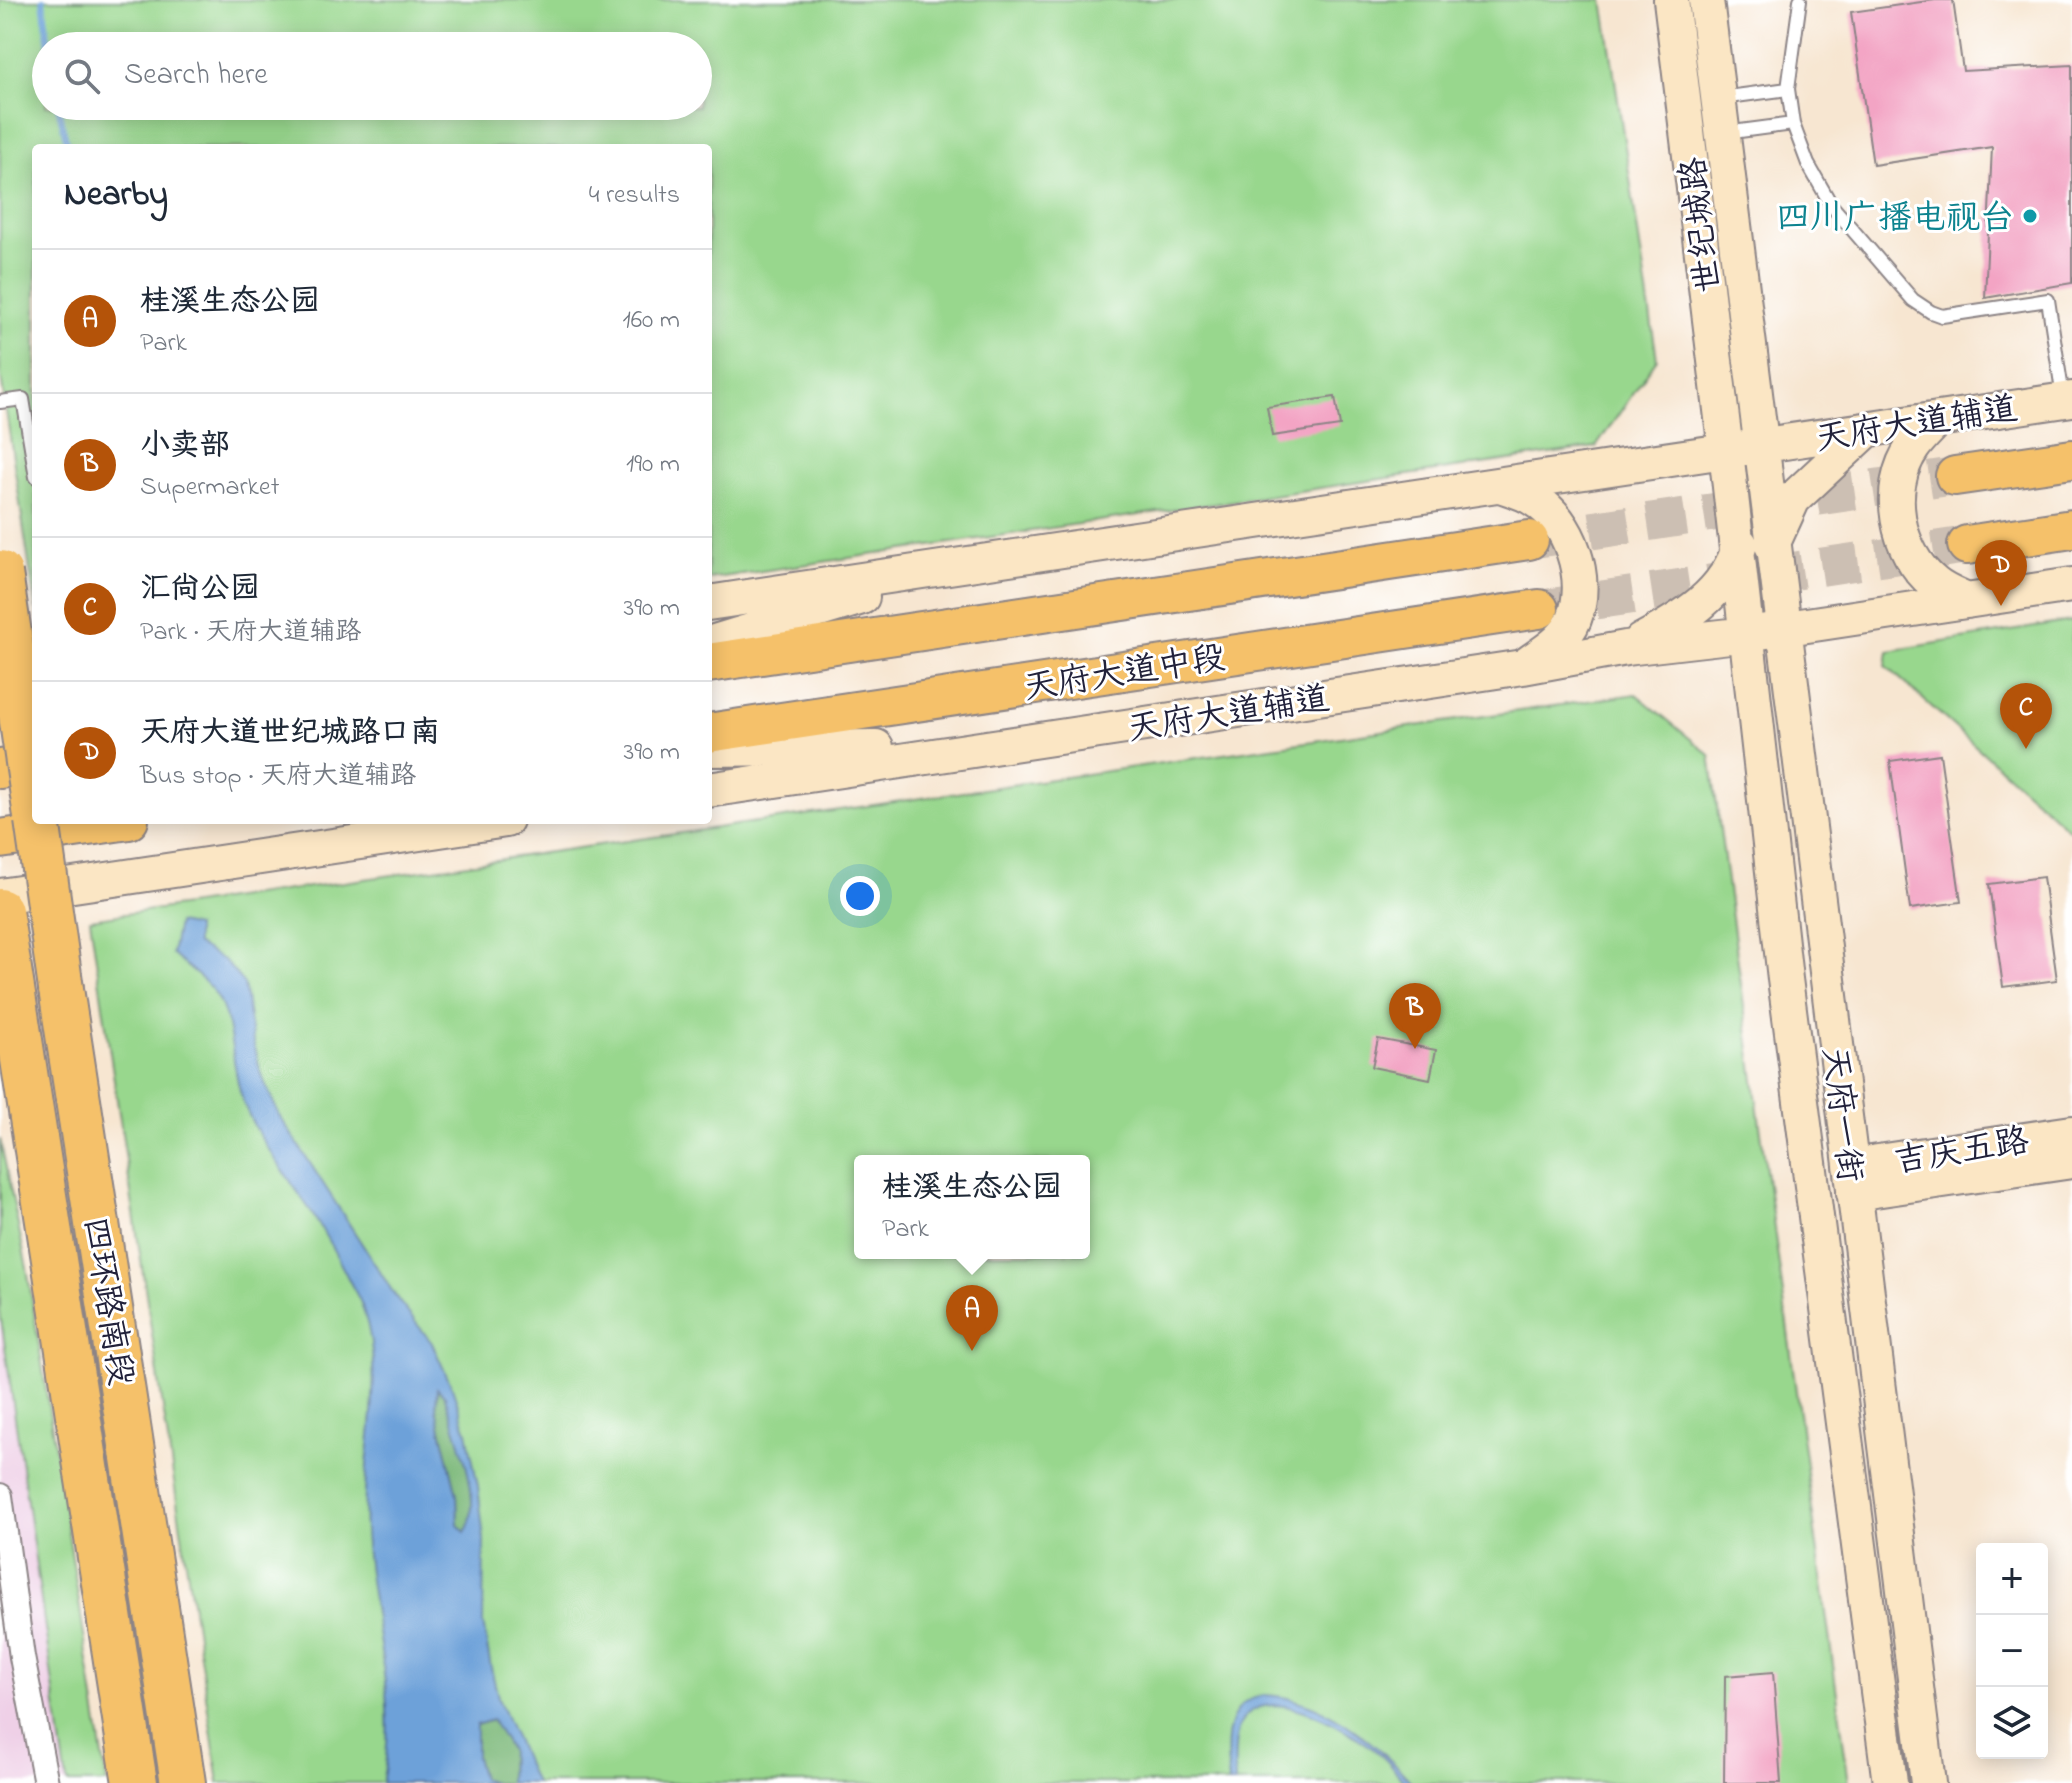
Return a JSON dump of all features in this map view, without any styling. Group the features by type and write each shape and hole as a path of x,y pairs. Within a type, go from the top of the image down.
{"highway":[{"name":"四环路南段","path":"0,573 32,791"},
{"name":"四环路南段","path":"37,824 183,1783"},
{"name":"四环路南段","path":"0,911 135,1783"}],"main road":[{"path":"1955,476 2072,459"},
{"path":"1967,545 2072,529"},
{"name":"天府大道中段","path":"712,662 1529,540"},
{"name":"天府大道中段","path":"712,732 1539,609"},
{"path":"0,757 32,757"},
{"path":"0,769 32,765"},
{"path":"0,839 102,824"},
{"path":"0,858 88,826"}],"street":[{"name":"世纪城路","path":"1671,0 1726,451"},
{"name":"世纪城路","path":"1706,0 1760,446"},
{"name":"天府大道辅道","path":"1726,451 2068,399"},
{"path":"1938,419 1912,449 1903,468 1898,492 1899,520 1904,544 1918,568 1936,585 1967,601"},
{"path":"1747,634 1757,588 1793,499 1867,430"},
{"path":"1626,648 1697,608 1716,590 1738,551 1760,446"},
{"name":"天府一街","path":"1760,446 1928,1783"},
{"path":"712,602 1726,451"},
{"name":"天府一街","path":"1726,451 1785,979 1890,1783"},
{"path":"1500,485 1533,498 1563,526 1575,559 1580,592 1574,620 1557,643 1523,667"},
{"path":"712,643 974,563"},
{"name":"天府大道辅道","path":"712,789 1523,667 1626,648 1783,629 2072,585"},
{"path":"0,709 32,705"},
{"path":"712,749 997,746"},
{"path":"0,896 479,824"},
{"name":"吉庆五路","path":"1852,1180 2072,1133"},
{"name":"吉庆五路","path":"1852,1180 2072,1161"},
{"path":"0,1496 22,1657 46,1783"},
{"path":"0,1637 22,1657"}],"lane":[{"path":"1800,0 1788,89 1793,124 1808,164 1832,206 1913,300 1931,312 1942,316 2048,300 2068,399"},
{"path":"1718,99 1788,89"},
{"path":"1723,134 1793,124"},
{"path":"0,402 23,399 32,453"}],"shaded area":[{"path":"0,1139 27,1268 107,1783 0,1783"}],"green space":[{"path":"0,0 1603,0 1657,359 1596,447 712,578 712,144 32,144 32,583 0,371"},
{"path":"2072,621 2072,832 1886,666 1888,651"},
{"path":"1636,694 1710,755 1849,1783 219,1783 90,919"},
{"path":"0,1139 27,1268 107,1783 67,1783 0,1312"},
{"path":"437,1387 445,1396 471,1485 471,1520 465,1533 458,1525 457,1495 436,1409"},
{"path":"493,1720 510,1750 509,1783 482,1779 476,1757 476,1725"}],"water":[{"path":"178,923 196,927 196,944 225,961 244,984 261,1074 279,1115 398,1300 432,1343 452,1387 467,1432 478,1486 484,1540 483,1623 491,1668 499,1701 535,1783 509,1783 510,1750 492,1720 476,1725 476,1757 482,1779 493,1783 382,1783 388,1720 365,1531 373,1364 363,1309 309,1209 263,1141 247,1111 219,1000 204,981 172,954","holes":["437,1388 445,1396 470,1485 471,1519 465,1532 458,1525 457,1495 436,1409"]},
{"path":"1264,1695 1306,1704 1346,1724 1382,1752 1412,1783 1405,1783 1385,1759 1340,1727 1301,1710 1264,1706 1250,1712 1240,1726 1235,1744 1235,1783 1229,1783 1228,1740 1233,1718 1246,1702"}],"building":[{"path":"1953,0 1963,71 2072,65 2072,283 1985,298 1992,147 1873,165 1851,12"},
{"path":"1335,397 1340,426 1272,436 1267,407"},
{"path":"1940,754 1961,902 1910,909 1890,761"},
{"path":"2043,877 2057,980 2003,987 1989,884"},
{"path":"1378,1039 1436,1050 1430,1079 1372,1067"},
{"path":"1773,1672 1781,1783 1724,1783 1725,1676"}],"waterway":[{"path":"43,0 47,32"},
{"path":"61,120 67,144"}],"tunnel":[{"path":"1535,539 1955,476"},
{"path":"1539,609 1967,545"}],"place":[{"name":"四川广播电视台","path":"2030,216"},
{"name":"天府大道世纪城路口南","path":"2001,606"},
{"name":"汇尚公园","path":"2026,749"},
{"name":"小卖部","path":"1415,1049"},
{"name":"桂溪生态公园","path":"972,1351"}]}
